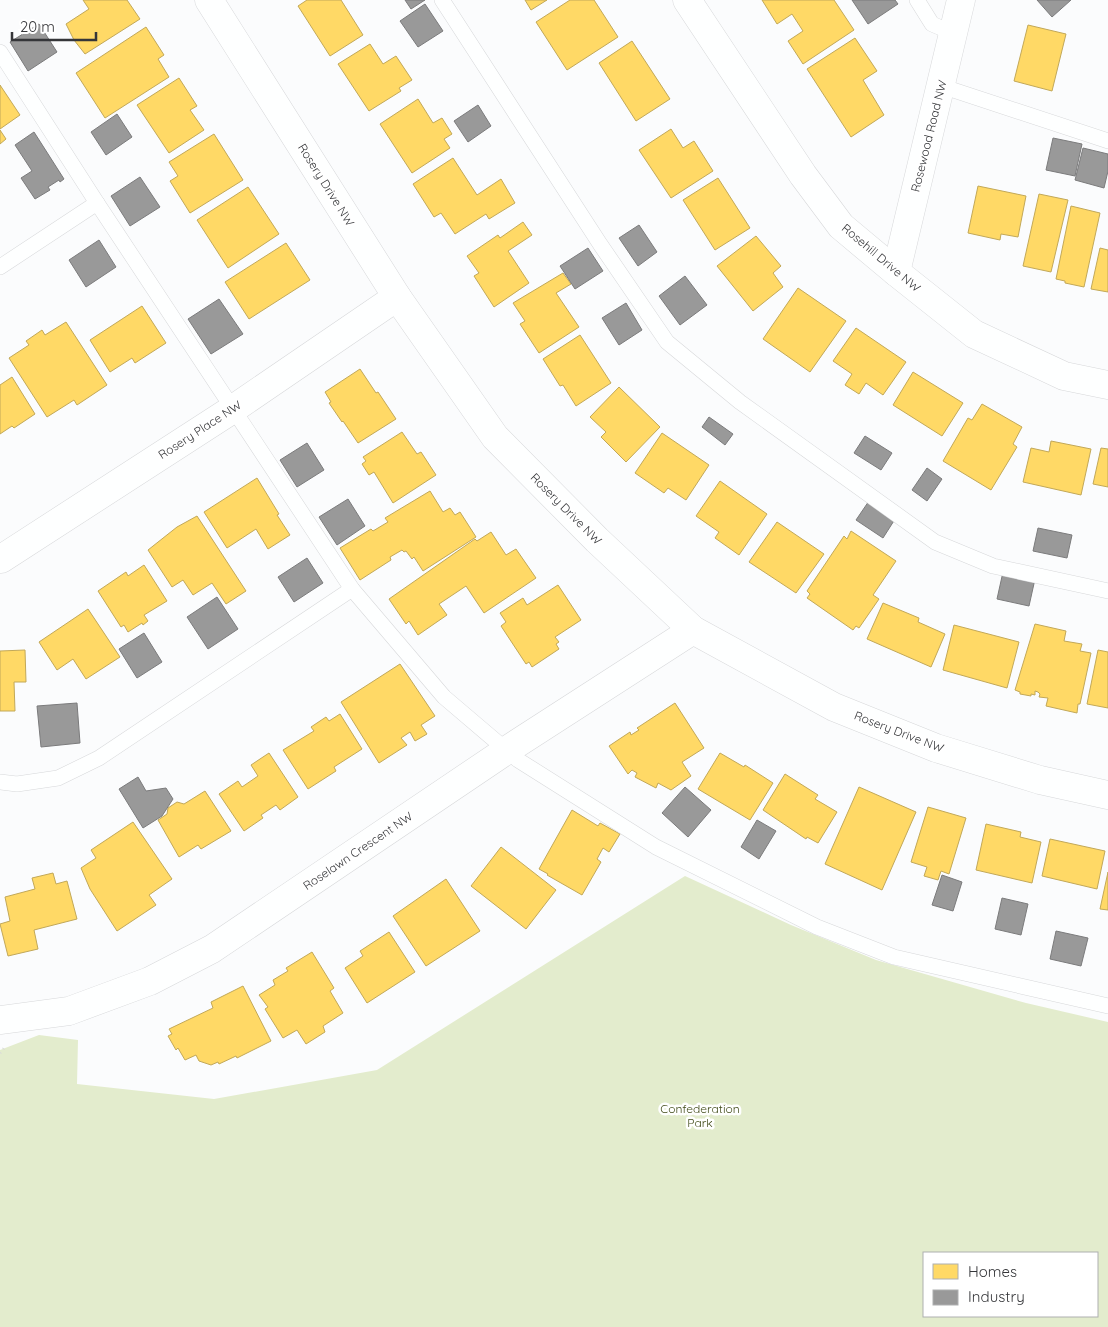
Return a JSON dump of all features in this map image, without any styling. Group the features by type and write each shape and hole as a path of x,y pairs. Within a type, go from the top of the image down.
{"street":[{"name":"Rosery Drive NW","path":"209,0 397,297 495,437 597,540 694,630 834,707 927,744 1040,780 1108,795"},
{"name":"Rosehill Drive NW","path":"687,0 803,175 841,226 974,334 1064,376 1108,385"},
{"name":"Rosewood Road NW","path":"896,272 962,0"},
{"name":"Rosery Place NW","path":"0,559 234,409 397,297"},
{"name":"Roselawn Crescent NW","path":"0,1020 69,1011 150,981 212,949 507,750 694,630"}],"lane":[{"path":"442,0 600,244 667,342 740,402 935,542 993,566 1108,591"},
{"path":"916,0 932,24 954,33"},
{"path":"0,52 97,203 352,589 444,697 518,760 656,847 817,927 894,957 1108,1006"},
{"path":"941,86 1108,141"},
{"path":"0,267 97,203"},
{"path":"0,782 17,784 58,778 99,758 352,589"}],"green space":[{"name":"Confederation Park","path":"685,876 791,925 876,960 1026,1003 1108,1022 1108,1327 0,1327 0,1050 39,1035 78,1040 77,1084 214,1099 377,1070"}],"building: Homes":[{"path":"83,0 127,0 140,19 85,54 74,40 66,24 89,9"},
{"path":"307,0 341,0 363,35 330,56 298,6"},
{"path":"525,0 547,0 531,10"},
{"path":"570,0 594,0 618,37 567,70 536,22"},
{"path":"762,0 834,0 854,30 803,64 788,41 803,31 792,14 777,24"},
{"path":"1028,25 1066,34 1052,91 1014,81"},
{"path":"146,27 164,55 158,59 169,77 105,118 76,73"},
{"path":"855,38 877,71 863,80 884,115 851,137 807,69"},
{"path":"632,41 670,99 636,121 599,63"},
{"path":"370,44 383,64 396,56 412,80 399,88 401,91 369,111 338,64"},
{"path":"179,78 197,106 190,110 204,130 169,153 137,105"},
{"path":"0,85 20,115 0,129"},
{"path":"418,99 433,123 442,118 452,134 444,139 450,148 412,173 380,124"},
{"path":"671,129 683,148 694,141 713,171 671,198 639,150"},
{"path":"0,130 6,139 0,144"},
{"path":"214,134 243,180 190,213 170,181 178,176 169,162"},
{"path":"453,158 477,195 501,179 515,203 489,219 486,214 455,234 441,213 434,217 413,184"},
{"path":"718,178 750,228 715,250 683,200"},
{"path":"978,186 1026,196 1018,237 1001,234 1000,240 968,233"},
{"path":"248,187 279,234 228,268 197,220"},
{"path":"1039,194 1068,200 1051,272 1023,266"},
{"path":"1071,206 1100,213 1084,287 1056,279"},
{"path":"523,222 532,235 508,251 529,283 494,307 474,276 479,273 467,256 498,235 500,238"},
{"path":"756,236 781,266 773,273 783,287 753,311 717,266"},
{"path":"286,243 310,280 249,319 225,282"},
{"path":"1100,248 1108,250 1108,292 1091,289"},
{"path":"563,273 571,284 556,293 579,327 539,353 520,324 525,321 513,303"},
{"path":"798,288 846,321 810,372 763,339"},
{"path":"142,306 166,343 135,363 132,358 110,372 90,340"},
{"path":"66,322 107,385 77,405 74,400 47,417 9,358 29,345 26,341 42,330 45,335"},
{"path":"856,328 906,362 883,395 866,383 859,394 845,385 852,374 833,361"},
{"path":"580,335 611,383 576,406 563,385 560,386 543,359"},
{"path":"360,369 396,419 358,443 329,403 331,402 325,392"},
{"path":"913,372 963,403 942,436 893,405"},
{"path":"12,377 35,414 14,428 12,426 0,434 0,385"},
{"path":"619,387 660,427 626,462 601,437 606,432 590,417"},
{"path":"982,404 1022,427 1013,444 1017,447 991,490 943,461 968,418 972,420"},
{"path":"402,432 417,454 421,452 436,475 393,503 374,472 369,475 362,464 366,461 363,457"},
{"path":"662,433 709,465 686,500 668,488 664,493 635,473"},
{"path":"1051,441 1091,449 1081,495 1023,482 1031,448 1049,452"},
{"path":"1101,448 1108,449 1108,487 1093,484"},
{"path":"257,478 290,535 268,549 256,529 227,548 204,512"},
{"path":"720,481 767,514 739,555 715,538 719,532 696,516"},
{"path":"430,491 443,512 450,508 455,515 460,512 476,537 423,571 414,557 412,559 406,551 402,550 390,557 391,560 360,580 340,548 371,529 373,531 388,522 385,518"},
{"path":"197,516 246,591 226,604 212,583 193,595 183,580 172,587 148,550 177,527"},
{"path":"777,522 824,554 796,593 749,562"},
{"path":"851,531 896,561 873,595 879,599 859,628 856,626 853,630 807,598 810,594 807,591 844,536 847,539"},
{"path":"491,532 506,555 516,549 536,578 484,613 466,586 439,604 447,615 418,635 409,621 406,624 389,599 475,539 477,541"},
{"path":"144,565 167,601 144,615 148,621 143,625 142,623 128,632 124,625 121,627 98,591 126,572 128,576"},
{"path":"558,585 581,620 555,637 559,642 556,644 559,649 532,667 529,662 526,664 501,626 506,622 500,613 523,598 527,605"},
{"path":"883,603 919,618 918,622 945,634 931,667 867,639"},
{"path":"88,609 120,657 86,679 73,659 57,670 39,642"},
{"path":"1035,624 1066,631 1064,641 1082,644 1080,651 1091,653 1077,713 1046,706 1048,698 1039,697 1040,694 1038,692 1035,691 1035,695 1031,694 1031,696 1020,694 1020,692 1015,690"},
{"path":"954,625 1019,642 1007,688 943,670"},
{"path":"25,650 26,682 14,682 15,711 0,711 0,651"},
{"path":"1098,650 1108,652 1108,708 1087,704"},
{"path":"400,664 435,716 421,725 427,734 415,741 410,732 401,738 407,745 379,763 341,702"},
{"path":"675,703 704,748 682,762 691,776 671,790 658,783 656,788 635,777 637,773 632,770 628,774 609,746 630,732 631,735 639,730 637,728"},
{"path":"340,714 362,749 334,767 336,771 308,789 283,750 314,731 311,727 326,717 329,721"},
{"path":"269,753 298,797 280,810 276,805 261,815 263,818 244,831 219,794 238,781 242,787 258,776 251,765"},
{"path":"720,753 744,767 745,765 773,783 750,820 698,789"},
{"path":"785,774 818,795 815,799 837,812 818,843 807,837 806,839 763,810"},
{"path":"859,787 916,812 882,890 825,864"},
{"path":"205,791 231,831 201,849 198,845 179,857 158,820 167,814 168,808 177,802 184,804"},
{"path":"928,807 966,818 949,874 941,871 938,880 924,876 927,867 911,862"},
{"path":"572,810 598,826 600,823 620,834 609,852 603,848 597,859 601,862 582,895 539,869"},
{"path":"133,822 172,879 149,895 156,905 117,931 90,889 81,868 96,858 91,850"},
{"path":"986,824 1021,832 1020,837 1041,842 1032,883 976,870"},
{"path":"1050,839 1105,851 1097,889 1042,876"},
{"path":"501,847 556,890 526,929 471,886"},
{"path":"1108,872 1108,910 1100,909"},
{"path":"53,873 56,884 67,881 77,919 34,930 38,949 8,956 0,924 10,921 5,897 35,889 32,878"},
{"path":"446,879 480,931 426,966 393,916"},
{"path":"389,932 415,972 367,1003 345,968 363,956 360,951"},
{"path":"312,952 334,988 330,991 343,1013 323,1026 325,1032 306,1044 297,1030 283,1038 265,1009 268,1007 259,995 275,985 273,980 288,971 286,968"},
{"path":"243,986 271,1041 237,1058 236,1056 219,1064 218,1062 211,1065 199,1061 196,1055 185,1060 178,1048 176,1050 168,1036 172,1034 169,1029 213,1008 211,1002"}],"building: Industry":[{"path":"405,0 425,0 411,9"},
{"path":"852,0 895,0 898,4 868,24"},
{"path":"1037,0 1071,0 1052,17"},
{"path":"425,4 443,31 418,47 400,21"},
{"path":"39,24 57,52 28,71 10,42"},
{"path":"478,105 491,126 468,142 454,121"},
{"path":"117,114 132,137 106,155 91,132"},
{"path":"34,132 64,179 48,187 50,190 35,199 21,178 32,171 15,145"},
{"path":"1053,138 1082,144 1075,176 1046,170"},
{"path":"1083,148 1108,154 1108,171 1104,188 1075,180"},
{"path":"140,177 160,207 130,226 111,196"},
{"path":"639,225 657,252 638,266 619,238"},
{"path":"99,240 116,267 86,287 69,260"},
{"path":"588,248 603,271 575,289 560,266"},
{"path":"685,276 707,305 680,325 659,296"},
{"path":"219,299 243,334 211,354 188,319"},
{"path":"626,303 642,330 619,345 602,318"},
{"path":"709,417 733,434 725,445 702,427"},
{"path":"865,436 892,453 881,470 854,453"},
{"path":"307,443 324,470 297,487 280,460"},
{"path":"927,468 942,479 927,501 912,490"},
{"path":"871,498 897,516 883,538 856,520"},
{"path":"348,499 365,526 337,545 319,517"},
{"path":"1038,528 1072,535 1067,558 1033,551"},
{"path":"307,558 323,583 294,602 278,577"},
{"path":"1003,572 1035,579 1029,606 997,599"},
{"path":"217,597 238,629 208,649 187,617"},
{"path":"144,633 162,662 137,678 119,649"},
{"path":"77,703 80,743 41,747 37,706"},
{"path":"138,777 146,791 166,788 173,799 162,816 143,828 119,789"},
{"path":"685,787 711,810 688,837 662,813"},
{"path":"757,820 776,831 759,859 741,847"},
{"path":"942,875 962,882 953,911 932,905"},
{"path":"1002,898 1028,904 1021,935 995,929"},
{"path":"1056,931 1088,938 1081,966 1050,959"}]}
